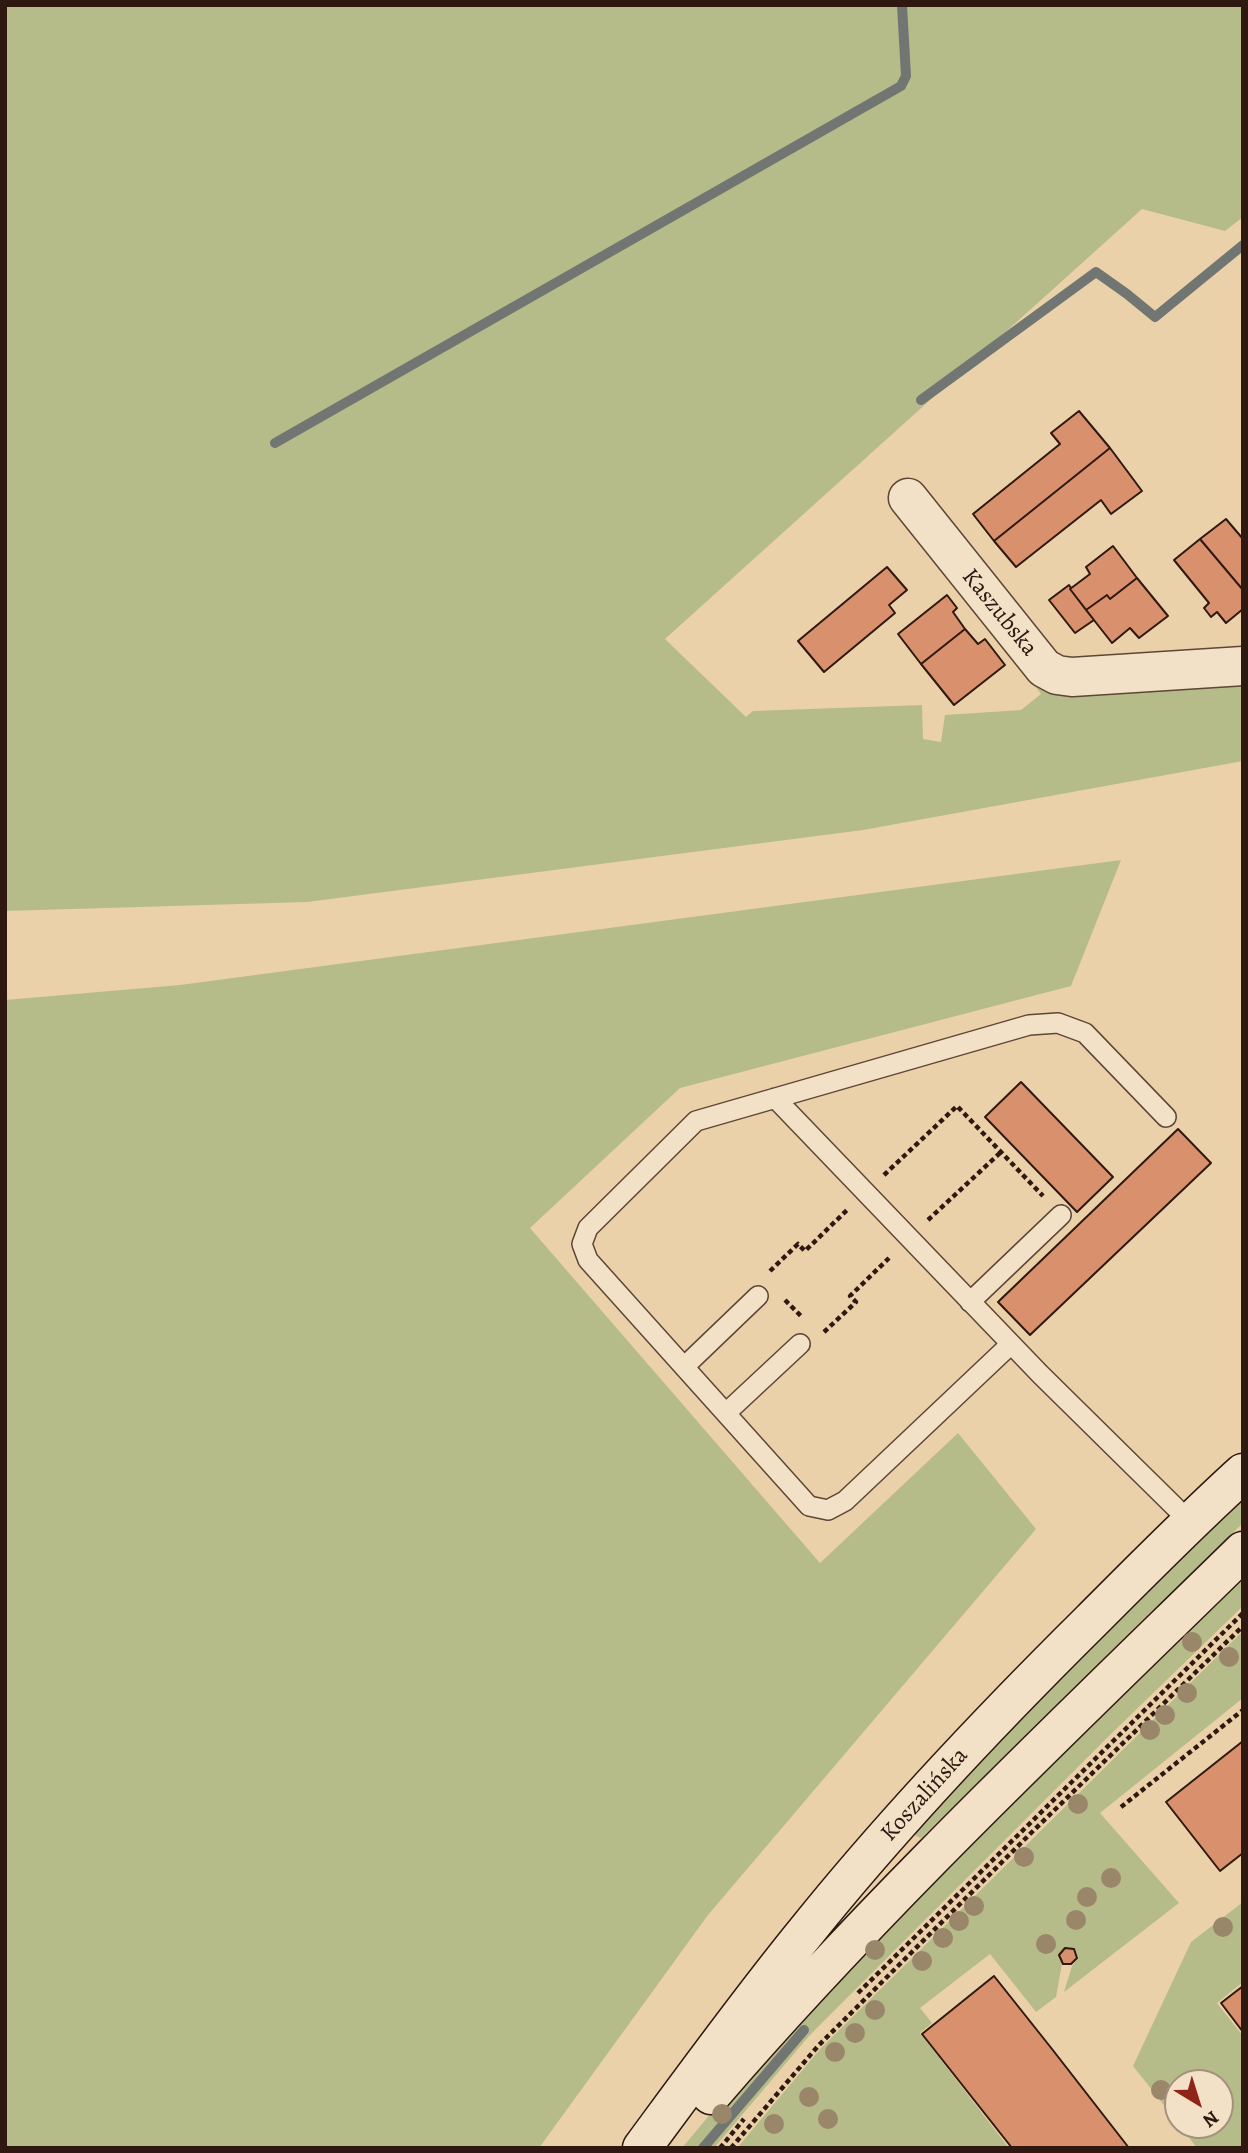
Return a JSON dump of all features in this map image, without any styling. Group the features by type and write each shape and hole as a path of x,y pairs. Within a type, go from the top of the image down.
{"main road":[{"name":"Kaszubska","path":"908,498 1044,668 1057,675 1072,677 1243,666"},
{"name":"Koszalińska","path":"642,2148 806,1931 902,1820 1055,1657 1243,1473"},
{"name":"Koszalińska","path":"667,2148 762,2035 934,1853 1243,1551"}],"lane":[{"path":"1011,1344 845,1501 828,1510 809,1506 588,1259 582,1244 588,1227 696,1121 1029,1025 1058,1023 1085,1033 1166,1117"},
{"path":"775,1098 970,1302 1177,1510"},
{"path":"970,1302 1061,1215"},
{"path":"684,1367 758,1296"},
{"path":"726,1413 800,1343"}],"path":[{"path":"851,2000 1243,1613"},
{"path":"731,2148 818,2046 1243,1626"},
{"path":"1121,1807 1243,1710"},
{"path":"720,2148 747,2116"}],"green space":[{"path":"5,5 1243,5 1243,217 1225,231 1142,209 665,639 746,717 753,711 922,705 923,739 941,742 945,715 1021,710 1041,694 1035,686 1096,686 1243,676 1243,761 863,830 307,902 5,911"},
{"path":"1121,860 1071,986 680,1088 530,1228 820,1563 958,1433 1036,1529 708,1915 539,2148 5,2148 5,1000 180,985"},
{"path":"1243,1498 1243,1523 921,1838 916,1836 915,1833 998,1741 1066,1670"},
{"path":"1243,1580 1243,1606 809,2036 714,2148 682,2148 764,2054 851,1964"},
{"path":"1243,1631 1243,1698 1100,1813 1179,1903 1064,1992 1072,1966 1078,1958 1074,1949 1065,1947 1059,1955 1062,1964 1056,1997 1036,2012 990,1954 920,2008 932,2023 920,2033 1009,2148 737,2148 821,2048"},
{"path":"1243,1902 1243,1982 1217,2003 1243,2036 1243,2148 1197,2148 1190,2139 1234,2139 1234,2069 1164,2069 1164,2105 1133,2066 1191,1942"}],"building":[{"path":"1079,411 1110,448 994,541 973,514 1060,444 1051,433"},
{"path":"1110,448 1142,491 1111,514 1101,500 1016,567 994,541"},
{"path":"1226,519 1243,539 1243,590 1200,539"},
{"path":"1200,539 1243,590 1243,609 1226,623 1217,612 1211,617 1204,608 1209,603 1174,560"},
{"path":"1113,546 1137,578 1110,599 1107,595 1086,610 1070,589 1090,574 1086,567"},
{"path":"887,567 907,590 889,605 895,613 824,672 798,641"},
{"path":"1137,578 1168,616 1139,638 1130,628 1112,643 1086,610 1107,595 1110,599"},
{"path":"1069,585 1094,620 1075,633 1049,600"},
{"path":"947,595 957,608 953,612 965,629 921,664 898,634"},
{"path":"965,629 978,644 985,639 1005,665 954,705 921,664"},
{"path":"1021,1082 1113,1177 1077,1212 985,1117"},
{"path":"1178,1129 1211,1163 1030,1335 998,1302"},
{"path":"1243,1741 1243,1853 1220,1871 1166,1802"},
{"path":"1065,1948 1074,1949 1077,1958 1071,1964 1063,1964 1059,1955"},
{"path":"994,1976 1129,2148 1012,2148 922,2034"},
{"path":"1243,1986 1243,2032 1221,2003"}],"waterway":[{"path":"275,443 901,86 906,76 902,5"},
{"path":"921,400 1096,272 1155,317 1243,245"},
{"path":"703,2148 804,2030"}]}
